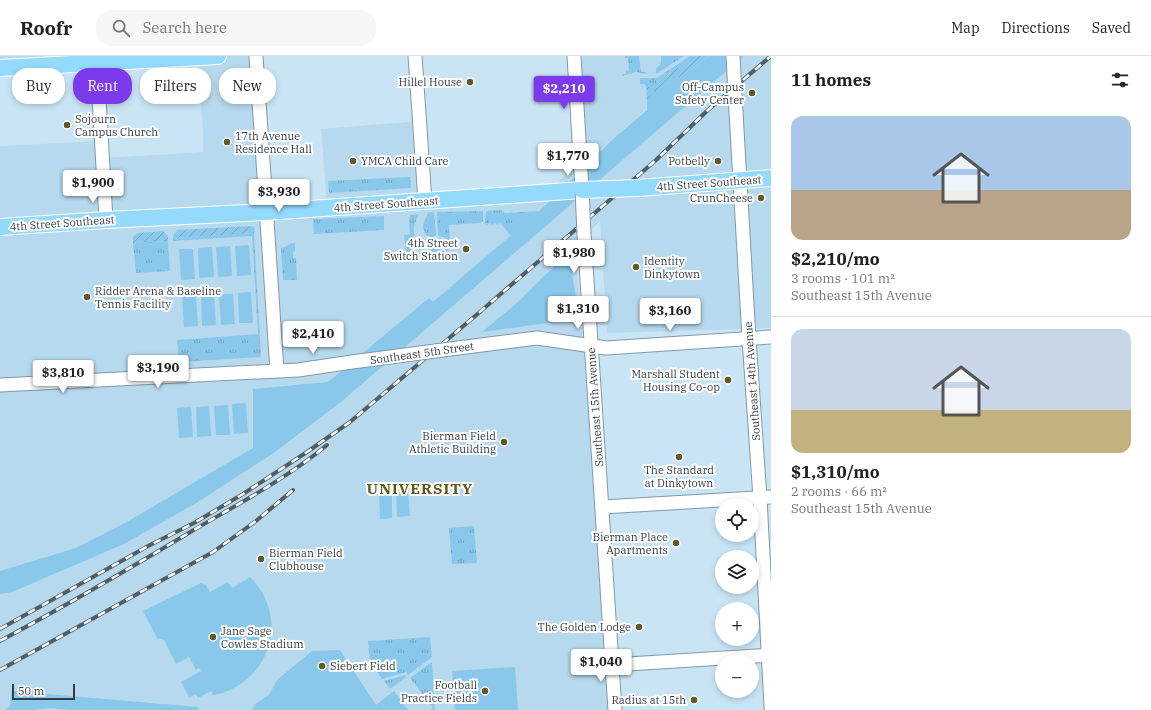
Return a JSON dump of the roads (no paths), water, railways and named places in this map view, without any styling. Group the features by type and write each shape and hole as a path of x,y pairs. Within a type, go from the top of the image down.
{"main road":[{"path":"0,68 218,56"},
{"name":"4th Street Southeast","path":"0,227 266,212 771,178"}],"street":[{"path":"256,56 277,371"},
{"path":"415,56 425,201"},
{"name":"Southeast 15th Avenue","path":"574,56 615,710"},
{"name":"Southeast 14th Avenue","path":"733,56 749,339 765,497 771,707"},
{"path":"97,63 106,220"},
{"name":"Southeast 5th Street","path":"0,385 298,370 537,338 606,348 771,337"},
{"path":"602,507 765,497"},
{"path":"612,665 770,655"}],"railway":[{"path":"0,629 150,545 194,523 243,494 350,422 655,161 708,110 771,56"},
{"path":"0,641 97,587 261,491 295,469 327,445"},
{"path":"0,670 213,552 256,521 293,490"}],"place":[{"name":"Hillel House","path":"470,82"},
{"name":"Off-Campus Safety Center","path":"752,93"},
{"name":"Sojourn Campus Church","path":"67,125"},
{"name":"17th Avenue Residence Hall","path":"227,142"},
{"name":"YMCA Child Care","path":"353,161"},
{"name":"Potbelly","path":"718,161"},
{"name":"CrunCheese","path":"761,198"},
{"name":"4th Street Switch Station","path":"466,249"},
{"name":"Identity Dinkytown","path":"636,267"},
{"name":"Ridder Arena & Baseline Tennis Facility","path":"87,297"},
{"name":"Marshall Student Housing Co-op","path":"728,380"},
{"name":"Bierman Field Athletic Building","path":"504,442"},
{"name":"The Standard at Dinkytown","path":"679,457"},
{"name":"Bierman Place Apartments","path":"676,543"},
{"name":"Bierman Field Clubhouse","path":"261,559"},
{"name":"The Golden Lodge","path":"639,627"},
{"name":"Jane Sage Cowles Stadium","path":"213,637"},
{"name":"Siebert Field","path":"322,666"},
{"name":"Football Practice Fields","path":"485,691"},
{"name":"Radius at 15th","path":"694,700"}],"district":[{"name":"UNIVERSITY","path":"420,488"}]}
